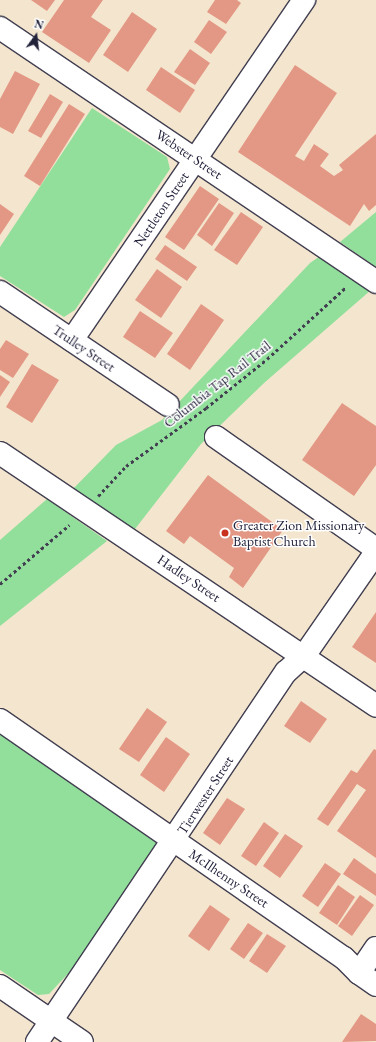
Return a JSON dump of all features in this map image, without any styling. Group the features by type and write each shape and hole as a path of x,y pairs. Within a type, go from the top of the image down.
{"street":[{"name":"Nettleton Street","path":"72,340 304,0"},
{"name":"Webster Street","path":"0,28 195,158 376,282"},
{"name":"Trulley Street","path":"0,292 168,405"},
{"path":"216,437 376,551"},
{"name":"Hadley Street","path":"0,453 304,656 376,706"},
{"name":"Tierwester Street","path":"37,1042 175,841 286,672 304,656 376,551"},
{"name":"McIlhenny Street","path":"0,720 344,958 368,979"},
{"path":"368,979 376,948"},
{"path":"0,986 82,1042"}],"path":[{"name":"Columbia Tap Rail Trail","path":"93,502 126,466 206,408 255,369 312,320 348,285"},
{"path":"0,584 74,521"}],"green space":[{"path":"92,108 167,157 170,169 75,310 64,317 0,276 0,247"},
{"path":"376,212 376,267 340,242"},
{"path":"323,254 371,290 264,383 201,444 135,529 71,491 116,445 162,420 310,263"},
{"path":"47,499 107,541 0,626 0,540"},
{"path":"0,733 158,842 77,964 49,994 38,995 0,970"}],"building":[{"path":"31,0 55,0 47,11"},
{"path":"64,0 103,0 91,17 111,30 89,63 42,32"},
{"path":"215,0 237,0 241,3 226,24 207,12"},
{"path":"132,12 157,29 128,72 103,55"},
{"path":"209,20 227,32 211,54 194,42"},
{"path":"190,49 210,63 195,85 174,72"},
{"path":"295,65 337,93 295,156 304,161 314,144 329,154 320,166 334,176 343,170 339,165 376,134 376,205 369,211 364,204 350,226 238,152"},
{"path":"161,67 195,90 180,113 146,90"},
{"path":"15,71 40,84 13,134 0,127 0,99"},
{"path":"50,94 63,102 41,138 28,131"},
{"path":"69,104 85,114 40,186 24,176"},
{"path":"200,186 219,199 184,250 165,237"},
{"path":"219,203 234,213 212,246 197,235"},
{"path":"0,204 14,214 0,235"},
{"path":"241,212 263,227 237,265 214,250"},
{"path":"165,245 197,267 187,281 155,259"},
{"path":"157,269 182,287 161,318 135,300"},
{"path":"201,304 224,320 190,370 167,354"},
{"path":"140,311 173,333 155,358 123,337"},
{"path":"6,340 29,354 13,378 0,370 0,349"},
{"path":"32,364 59,380 32,423 6,407"},
{"path":"0,375 10,382 0,397"},
{"path":"342,403 376,426 376,465 354,496 302,460"},
{"name":"Greater Zion Missionary Baptist Church","path":"208,475 283,530 243,588 229,577 234,568 190,536 184,544 166,531"},
{"path":"376,612 376,663 352,647"},
{"path":"301,701 327,719 310,743 284,726"},
{"path":"147,708 167,722 139,762 119,749"},
{"path":"166,737 190,754 164,792 140,775"},
{"path":"374,749 376,750 376,858 337,831 366,790 357,784 328,826 317,819 351,770 357,773"},
{"path":"227,798 245,809 220,845 203,833"},
{"path":"264,822 279,833 256,866 241,856"},
{"path":"285,834 303,846 280,878 263,866"},
{"path":"354,858 376,874 376,896 343,874"},
{"path":"325,863 341,874 318,907 302,896"},
{"path":"338,885 355,897 337,925 319,913"},
{"path":"360,895 374,905 352,936 338,926"},
{"path":"210,905 230,919 209,951 188,936"},
{"path":"248,923 263,933 244,959 230,949"},
{"path":"267,934 286,946 267,973 249,961"},
{"path":"361,1014 376,1024 376,1041 342,1042"}],"place":[{"name":"Greater Zion Missionary Baptist Church","path":"225,533"}]}
